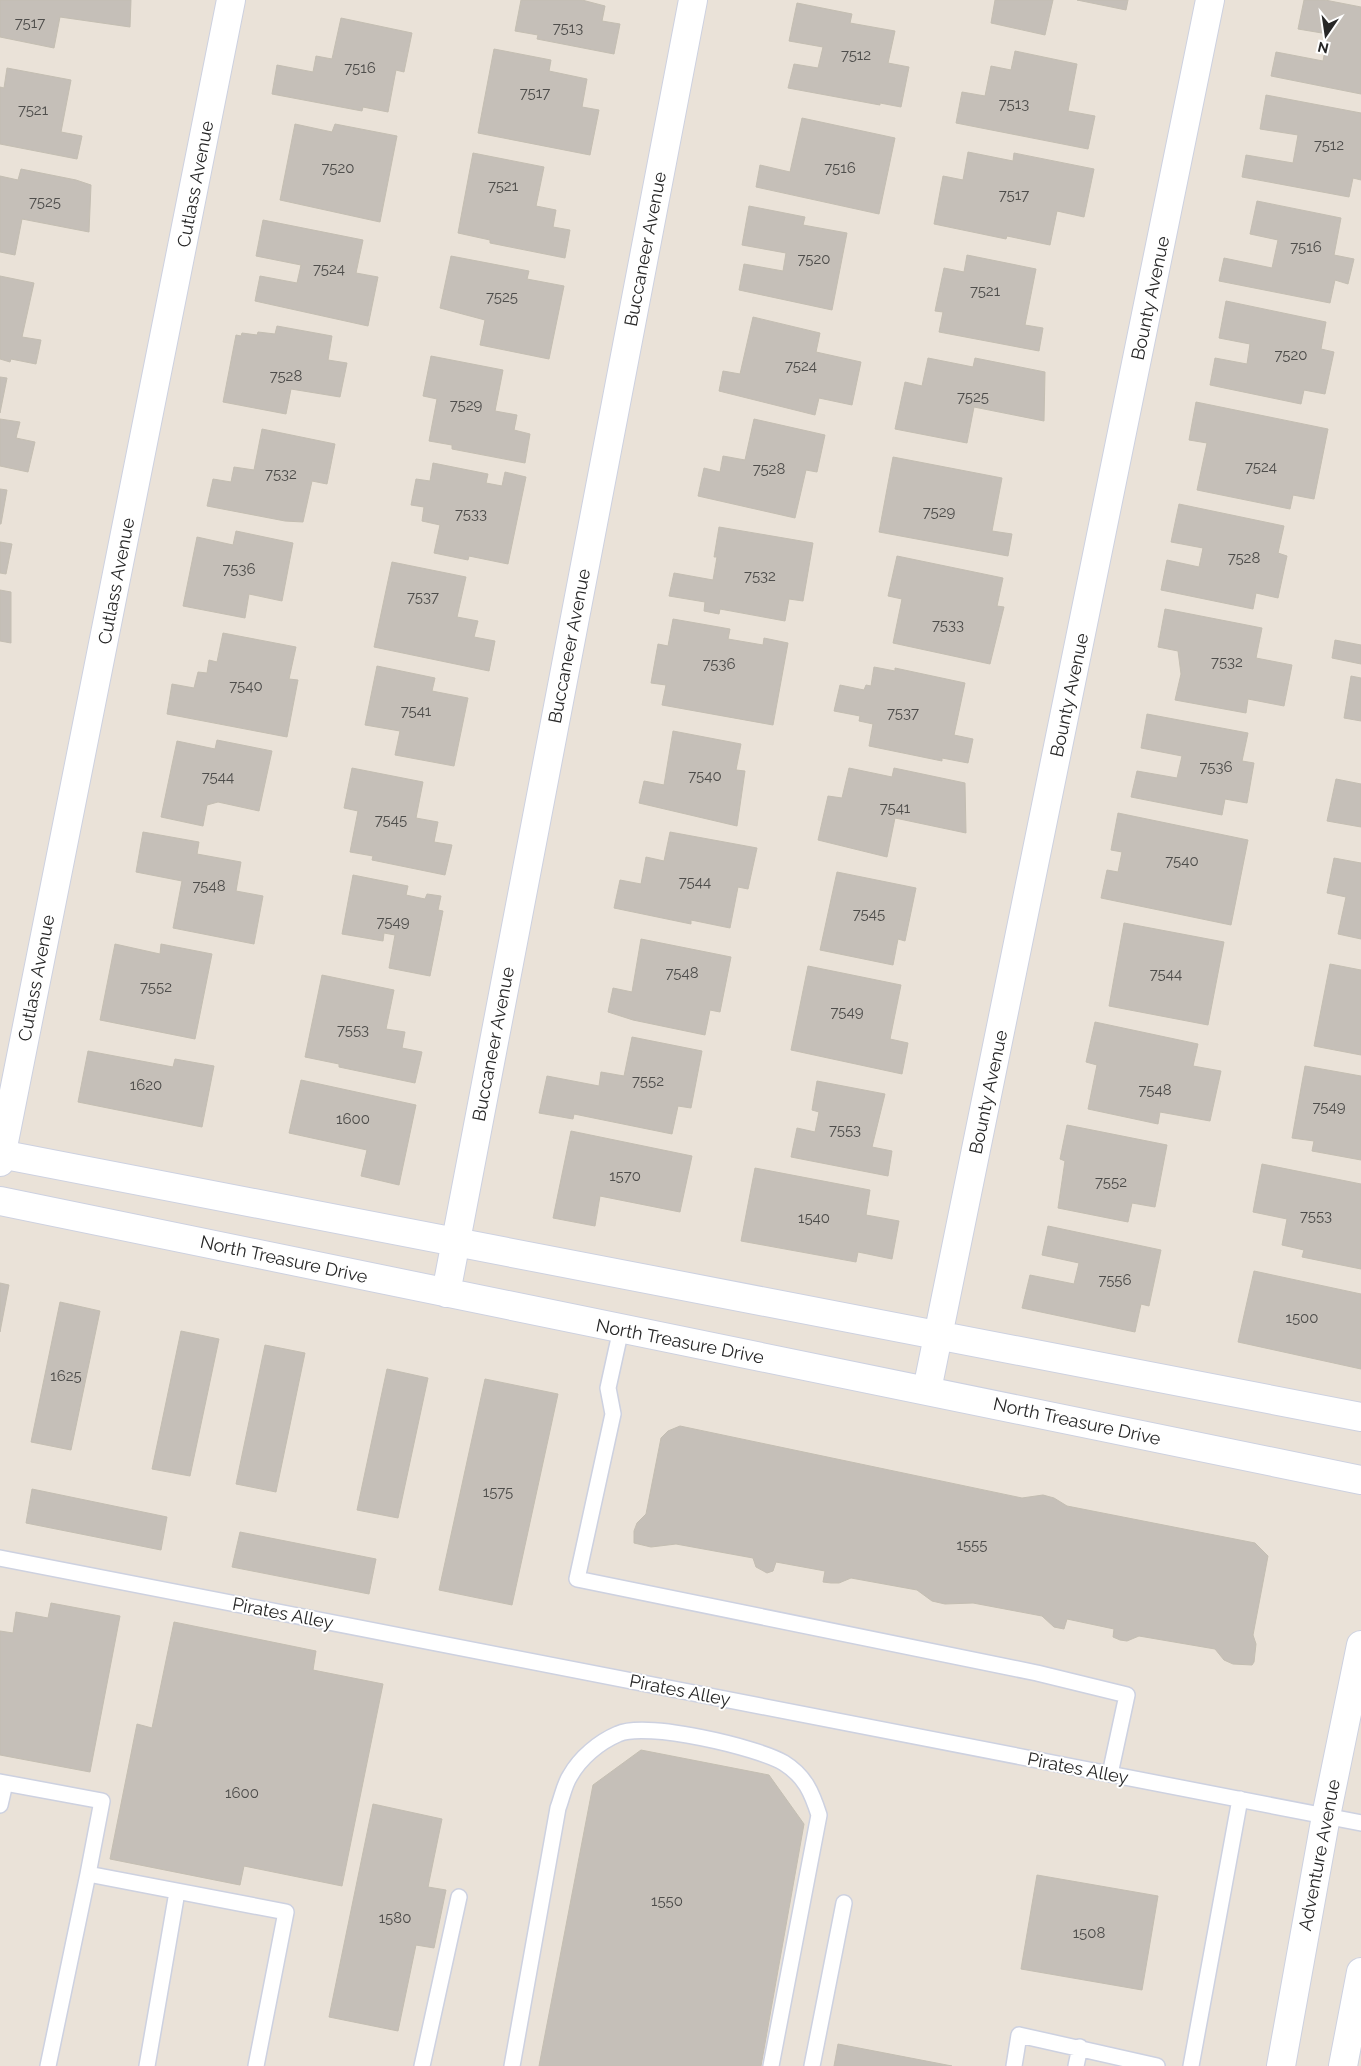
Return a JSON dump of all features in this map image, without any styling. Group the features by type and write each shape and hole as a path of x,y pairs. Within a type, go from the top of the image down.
{"street":[{"name":"Cutlass Avenue","path":"0,1156 231,0"},
{"name":"Buccaneer Avenue","path":"446,1293 693,0"},
{"name":"Bounty Avenue","path":"927,1390 1210,0"},
{"path":"0,1156 455,1241 938,1338 1361,1417"},
{"name":"North Treasure Drive","path":"0,1201 1361,1480"},
{"name":"Adventure Avenue","path":"1281,2066 1326,1816 1361,1646"},
{"path":"1349,2061 1361,1972"}],"lane":[{"path":"621,1329 608,1388 613,1414 577,1579 1037,1672 1127,1695 1110,1774"},
{"name":"Pirates Alley","path":"0,1558 1361,1823"},
{"path":"512,2066 558,1808 570,1776 590,1751 619,1733 651,1729 751,1748 785,1763 810,1787 820,1815 770,2066"},
{"path":"0,1805 2,1782 102,1801 48,2066"},
{"path":"1191,2066 1240,1800"},
{"path":"88,1874 286,1912 256,2066"},
{"path":"147,2066 177,1892"},
{"path":"422,2066 459,1897"},
{"path":"812,2066 844,1903"},
{"path":"1014,2066 1020,2035 1080,2048 1128,2063 1157,2066"},
{"path":"1076,2066 1080,2048"}],"building":[{"path":"0,0 131,0 130,27 60,17 54,48 0,37"},
{"path":"521,0 582,0 605,6 602,21 620,24 614,54 537,39 538,35 515,31"},
{"path":"995,0 1053,0 1045,35 991,23"},
{"path":"1077,0 1128,0 1126,10"},
{"path":"1304,0 1325,0 1361,7 1361,94 1271,76 1276,52 1323,61 1328,34 1298,29"},
{"path":"797,3 852,14 850,23 895,31 888,63 909,67 901,107 880,103 880,105 788,88 794,64 818,68 823,47 789,41"},
{"path":"341,18 412,33 404,72 396,70 388,112 363,107 362,111 272,94 277,65 313,72 316,56 332,59"},
{"path":"494,49 551,60 549,71 587,79 582,107 599,110 590,155 478,133"},
{"path":"1015,51 1077,64 1068,111 1095,116 1088,149 956,123 962,92 985,96 991,66 1011,70"},
{"path":"7,68 71,80 61,132 82,136 77,159 0,144 0,87 4,88"},
{"path":"1266,95 1361,113 1361,180 1353,178 1349,197 1242,177 1246,155 1293,163 1298,135 1260,129"},
{"path":"802,118 895,138 879,214 756,187 760,165 790,172"},
{"path":"295,124 332,132 335,124 397,136 380,222 280,200"},
{"path":"968,152 1013,161 1014,153 1094,169 1084,217 1057,211 1050,245 1007,236 1006,239 934,224 943,176 963,180"},
{"path":"473,153 544,167 536,206 556,210 553,227 570,230 565,258 490,243 490,240 458,233"},
{"path":"21,169 76,180 91,185 89,232 22,219 15,255 0,252 0,176 18,180"},
{"path":"1257,201 1341,218 1334,255 1354,259 1348,284 1335,280 1330,303 1219,281 1224,258 1272,268 1278,240 1250,234"},
{"path":"749,206 805,217 803,225 847,233 832,310 739,290 744,264 783,271 786,253 742,245"},
{"path":"263,220 363,240 356,273 378,277 368,326 255,301 260,276 297,283 301,265 256,256"},
{"path":"967,255 1036,269 1025,325 1043,328 1039,351 939,332 943,312 935,311 944,268 964,272"},
{"path":"451,256 529,271 527,279 564,286 549,359 480,345 485,320 440,308"},
{"path":"0,276 34,283 22,337 41,340 36,364 11,359 10,362 0,359"},
{"path":"1226,301 1326,322 1321,349 1334,352 1325,394 1304,390 1301,404 1210,385 1215,358 1247,364 1250,344 1219,338"},
{"path":"753,317 820,333 816,352 861,362 852,405 819,398 815,415 719,391 723,371 740,374"},
{"path":"277,326 332,336 328,360 347,363 340,397 291,389 286,414 223,402 236,335 241,336 242,333 257,335 258,332 275,334"},
{"path":"431,356 503,370 495,411 517,415 514,430 530,434 525,463 452,449 452,445 429,441 437,399 423,396"},
{"path":"928,358 973,367 975,358 1045,372 1044,421 974,407 967,443 895,429 905,382 922,386"},
{"path":"0,377 7,378 0,413"},
{"path":"1196,402 1328,429 1314,499 1293,495 1290,509 1197,490 1207,443 1189,440"},
{"path":"0,419 20,422 16,438 35,442 28,472 0,466"},
{"path":"754,419 825,435 817,472 806,470 795,518 698,496 704,468 720,472 723,456 745,460"},
{"path":"262,429 335,444 327,484 312,481 303,522 285,521 207,506 213,479 231,482 234,467 254,470"},
{"path":"893,457 1002,478 992,531 1012,534 1008,556 879,532"},
{"path":"433,463 488,474 486,483 502,486 505,472 526,477 508,564 469,556 468,560 434,553 440,525 422,521 424,507 411,505 416,479 430,481"},
{"path":"0,489 7,490 1,524 0,524"},
{"path":"1179,504 1284,526 1278,553 1287,556 1278,598 1256,593 1253,609 1161,590 1167,560 1199,567 1203,548 1171,542"},
{"path":"719,527 813,543 803,601 789,599 785,621 720,609 719,614 704,611 705,602 669,596 674,573 713,580 717,557 714,557"},
{"path":"236,531 293,543 282,601 249,594 245,618 183,606 197,537 233,545"},
{"path":"0,542 12,544 6,574 0,573"},
{"path":"897,556 1003,578 997,606 1004,607 990,664 893,643 902,599 888,596"},
{"path":"392,562 466,577 457,617 478,621 474,637 495,641 489,671 374,647"},
{"path":"0,590 11,592 11,643 0,641"},
{"path":"1165,609 1262,628 1256,658 1292,665 1284,706 1248,699 1246,713 1175,700 1181,674 1178,651 1158,647"},
{"path":"673,619 730,629 728,639 763,645 764,638 788,643 773,725 662,705 666,685 651,683 658,644 668,646"},
{"path":"223,633 296,647 289,679 298,680 287,737 167,714 172,684 194,688 198,672 207,673 209,660 217,662"},
{"path":"1335,640 1361,645 1361,664 1332,658"},
{"path":"377,666 435,678 432,691 468,698 454,766 395,755 400,731 365,725"},
{"path":"874,667 895,671 895,668 965,683 954,735 973,739 968,763 942,758 942,761 869,746 873,724 859,721 860,716 834,711 840,685 864,690 866,685 871,686"},
{"path":"1351,676 1361,678 1361,721 1344,718"},
{"path":"1147,714 1248,733 1242,761 1254,763 1247,803 1225,799 1222,815 1131,797 1137,771 1177,778 1182,756 1141,748"},
{"path":"673,731 741,744 736,770 745,771 737,826 639,803 644,781 664,785"},
{"path":"217,740 272,751 259,811 218,802 207,805 203,826 161,817 177,741 215,749"},
{"path":"352,768 423,782 416,818 438,822 434,842 452,845 445,875 372,860 373,856 350,852 358,811 344,808"},
{"path":"849,768 892,777 894,768 965,783 966,833 895,818 887,857 818,840 828,796 842,798"},
{"path":"1336,779 1361,784 1361,827 1327,821"},
{"path":"1118,813 1248,840 1231,925 1101,898 1107,870 1118,872 1122,852 1111,850"},
{"path":"143,832 199,842 197,854 241,862 236,891 263,896 254,944 173,928 182,881 136,872"},
{"path":"670,832 757,848 748,889 738,887 730,928 691,920 691,924 614,908 620,880 641,884 646,857 664,861"},
{"path":"1334,858 1361,863 1361,939 1338,934 1346,897 1327,893"},
{"path":"837,872 916,888 905,941 898,939 893,965 820,950"},
{"path":"353,875 408,886 406,895 425,899 427,894 441,896 438,910 443,911 430,976 389,968 395,935 384,933 383,941 342,934"},
{"path":"1124,923 1224,942 1208,1025 1109,1006"},
{"path":"641,939 731,957 720,1012 710,1010 705,1035 633,1020 608,1012 613,988 632,992"},
{"path":"115,944 160,954 161,944 212,954 195,1039 100,1020"},
{"path":"1330,964 1361,970 1361,1055 1314,1046"},
{"path":"808,966 901,985 890,1039 908,1043 902,1074 791,1050"},
{"path":"322,975 394,990 386,1029 405,1032 402,1048 422,1052 415,1083 339,1067 339,1064 305,1057"},
{"path":"1095,1022 1198,1044 1193,1066 1221,1071 1210,1121 1160,1112 1158,1124 1088,1109 1097,1065 1086,1062"},
{"path":"632,1037 702,1051 691,1108 678,1106 672,1134 574,1114 573,1119 539,1113 547,1076 599,1086 601,1072 624,1076"},
{"path":"88,1051 173,1067 175,1059 214,1066 202,1127 78,1102"},
{"path":"1305,1066 1361,1076 1361,1160 1312,1151 1314,1141 1292,1138"},
{"path":"301,1080 416,1105 399,1185 361,1176 367,1150 289,1133"},
{"path":"817,1081 885,1094 872,1147 892,1151 888,1176 791,1157 797,1128 815,1132 819,1112 812,1110"},
{"path":"1067,1125 1167,1145 1155,1207 1132,1203 1128,1222 1058,1208 1065,1161 1060,1159"},
{"path":"571,1131 692,1156 680,1212 600,1196 595,1226 553,1218"},
{"path":"1262,1164 1361,1184 1361,1269 1302,1257 1304,1250 1282,1245 1287,1219 1253,1212"},
{"path":"755,1168 870,1190 866,1215 899,1221 892,1259 858,1252 856,1262 741,1241"},
{"path":"1048,1226 1161,1250 1149,1306 1141,1304 1135,1332 1022,1308 1030,1275 1074,1284 1079,1263 1042,1255"},
{"path":"1254,1271 1361,1294 1361,1369 1238,1342"},
{"path":"0,1283 9,1285 0,1332"},
{"path":"60,1302 100,1311 71,1450 31,1442"},
{"path":"181,1331 219,1339 190,1476 152,1469"},
{"path":"265,1345 305,1353 276,1492 236,1484"},
{"path":"387,1369 428,1378 398,1518 357,1510"},
{"path":"485,1379 558,1394 512,1605 439,1590"},
{"path":"680,1426 1022,1498 1043,1495 1054,1498 1067,1506 1255,1543 1268,1556 1253,1635 1256,1644 1254,1662 1252,1665 1233,1664 1224,1660 1215,1649 1139,1636 1127,1641 1120,1640 1113,1637 1114,1629 1067,1619 1064,1629 1054,1627 1042,1616 973,1603 945,1604 932,1601 917,1590 851,1578 839,1583 823,1582 825,1571 776,1562 773,1571 767,1573 756,1567 753,1558 676,1544 651,1547 634,1543 634,1531 637,1523 646,1514 661,1438 668,1431"},
{"path":"32,1489 167,1517 161,1550 26,1523"},
{"path":"240,1532 376,1559 369,1594 232,1567"},
{"path":"51,1603 120,1616 90,1772 0,1755 0,1631 13,1633 16,1612 48,1618"},
{"path":"174,1622 316,1651 313,1670 383,1684 342,1886 244,1866 240,1885 110,1859 137,1724 152,1728"},
{"path":"641,1750 769,1775 804,1824 761,2066 539,2066 593,1785"},
{"path":"373,1804 442,1819 428,1887 446,1890 434,1948 416,1945 398,2031 329,2017"},
{"path":"1037,1875 1158,1896 1142,1990 1021,1969"},
{"path":"838,2044 952,2066 834,2066"}]}
